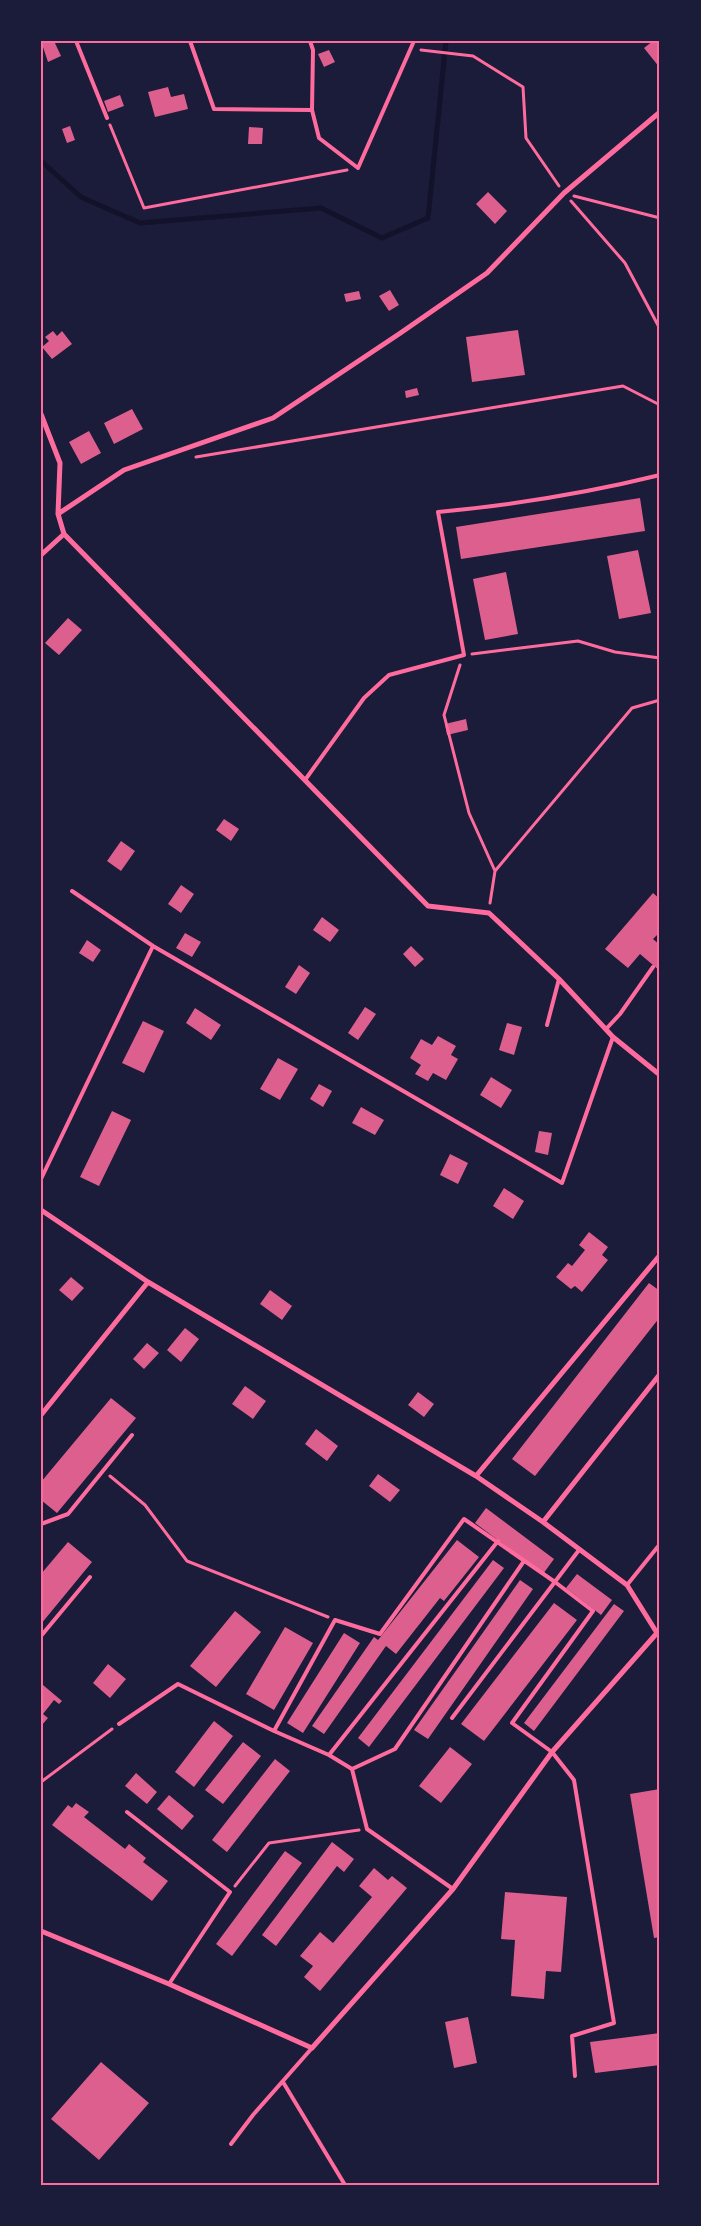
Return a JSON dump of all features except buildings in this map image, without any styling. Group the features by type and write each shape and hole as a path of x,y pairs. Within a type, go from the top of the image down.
{"street":[{"path":"58,514 124,470 273,418 487,273 564,193 660,112"},
{"path":"41,414 60,463 58,514 64,534 428,906 489,913 559,979 607,1028 613,1037 660,1075"},
{"path":"41,556 64,534"},
{"path":"41,1210 148,1282 476,1476 543,1522 626,1585 658,1633 552,1752 453,1889 312,2048 169,1984 41,1931"},
{"path":"476,1476 659,1258"},
{"path":"41,1416 148,1282"},
{"path":"543,1522 660,1374"}],"lane":[{"path":"76,41 107,118"},
{"path":"190,41 214,109 312,110"},
{"path":"310,41 313,50 312,110 319,138 358,168 414,41"},
{"path":"305,780 364,698 389,675 464,655 438,512 493,507 587,492 660,475"},
{"path":"72,891 153,946 562,1183 613,1037"},
{"path":"41,1179 153,946"},
{"path":"607,1028 620,1014 653,967"},
{"path":"547,1025 559,979"},
{"path":"41,1524 68,1514 132,1435"},
{"path":"274,1731 335,1620 380,1634 464,1519 498,1541 593,1611 512,1723 552,1752 574,1780 614,2023 572,2036 575,2076"},
{"path":"330,1755 498,1541"},
{"path":"626,1585 660,1544"},
{"path":"452,1718 579,1550"},
{"path":"352,1769 395,1749 524,1560"},
{"path":"41,1636 90,1576"},
{"path":"119,1724 178,1684 274,1731 330,1755 352,1769 367,1829 453,1889"},
{"path":"127,1812 230,1892 169,1984"},
{"path":"231,2144 312,2048"},
{"path":"283,2082 345,2185"}],"path":[{"path":"421,50 473,56 523,87 526,138 564,193 625,263 660,329"},
{"path":"107,118 144,208 358,168"},
{"path":"564,193 660,218"},
{"path":"192,458 623,386 660,405"},
{"path":"495,871 469,813 444,715 464,655 578,640 615,652 660,658"},
{"path":"489,913 495,871 632,708 660,700"},
{"path":"103,1470 145,1506 188,1561 335,1620"},
{"path":"41,1782 119,1724"},
{"path":"230,1892 269,1843 367,1829"}],"waterway":[{"path":"41,161 81,197 140,223 321,208 382,238 428,218 446,41"}]}
